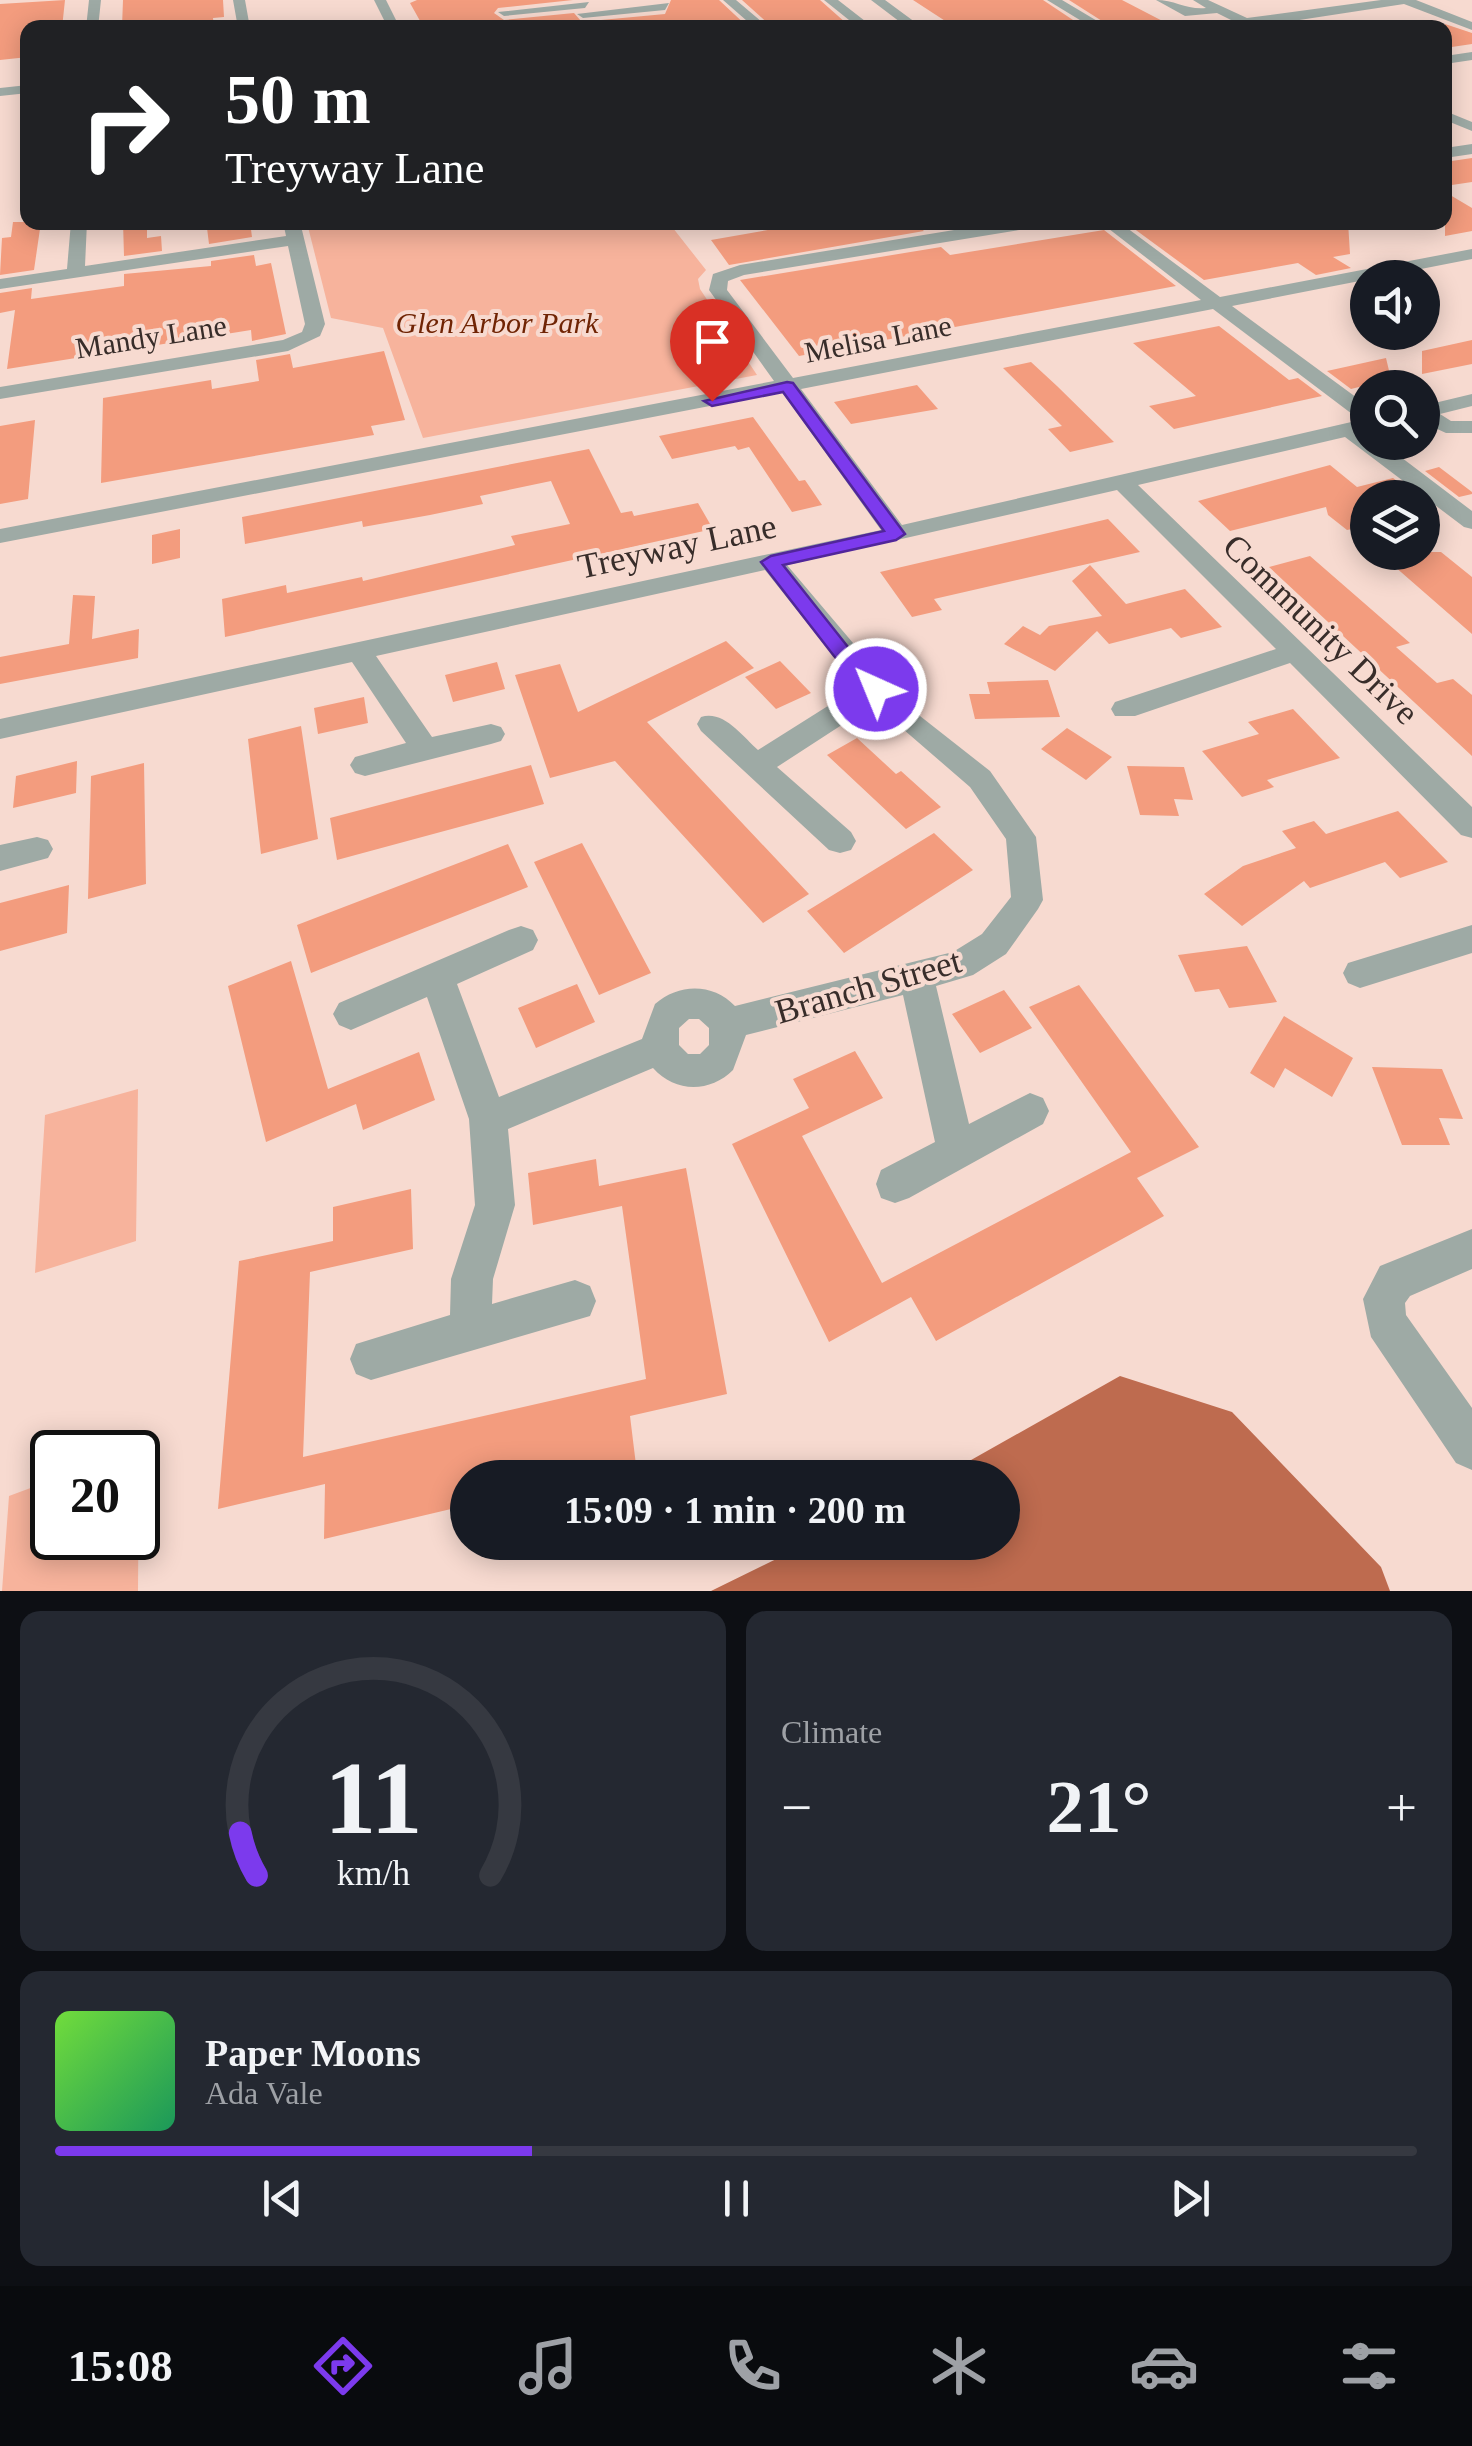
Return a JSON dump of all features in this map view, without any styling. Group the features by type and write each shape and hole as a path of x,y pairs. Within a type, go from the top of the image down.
{"street":[{"path":"729,0 753,20"},
{"path":"830,0 857,20"},
{"path":"878,0 906,20"},
{"path":"1053,0 1089,20"},
{"path":"1162,0 1202,20"},
{"path":"1198,0 1241,20"},
{"path":"1283,20 1406,0 1472,26"},
{"path":"504,12 665,6"},
{"path":"1189,13 1220,10"},
{"path":"76,273 79,230"},
{"path":"896,534 718,290 719,278 740,270 988,230"},
{"path":"1119,230 1219,304 1350,414"},
{"path":"0,284 293,231"},
{"name":"Mandy Lane","path":"0,393 288,345 310,336 316,324 293,231"},
{"name":"Melisa Lane","path":"0,536 1472,254"},
{"path":"1440,408 1472,400"},
{"path":"1440,423 1446,427 1472,427"},
{"name":"Treyway Lane","path":"0,730 896,534 1350,426"},
{"path":"1402,460 1472,522"},
{"name":"Community Drive","path":"1122,482 1472,826"},
{"name":"Branch Street","path":"728,1024 961,965 994,944 1026,900 1021,838 980,779 910,724 876,689 841,652 771,562"},
{"path":"359,651 425,749"},
{"path":"1125,710 1295,652"},
{"path":"759,764 876,689"},
{"path":"711,724 840,841"},
{"path":"365,764 491,734"},
{"path":"0,858 37,848"},
{"path":"1360,974 1472,939"},
{"path":"352,1014 521,940"},
{"path":"437,976 488,1119 495,1205 472,1279 470,1332"},
{"path":"916,976 956,1150"},
{"name":"Branch Street","path":"700,1004 717,1010 728,1024 730,1040 723,1057 707,1068 688,1070 670,1063 659,1049 658,1032 666,1016 681,1006 700,1004"},
{"path":"488,1119 659,1049"},
{"path":"895,1184 1030,1110"},
{"path":"1472,1249 1395,1281 1384,1299 1386,1322 1472,1447"},
{"path":"370,1359 574,1302"}],"green space":[{"name":"Glen Arbor Park","path":"309,230 675,230 706,270 698,279 700,289 757,375 423,438 383,328 331,318"},
{"path":"138,1089 136,1241 35,1273 45,1115"},
{"path":"30,1488 30,1560 138,1560 138,1591 2,1591 9,1496"}],"shaded area":[{"path":"1120,1376 1232,1412 1381,1567 1390,1591 711,1591 774,1560 1020,1560 1020,1460 971,1460"}],"building":[{"path":"65,0 63,20 20,20 20,58 0,60 0,4"},
{"path":"123,0 223,0 224,17 213,20 122,20"},
{"path":"573,0 498,8 494,13 504,20 420,20 410,3"},
{"path":"671,0 719,0 740,20 601,20 665,14"},
{"path":"742,0 820,0 843,20 764,20"},
{"path":"913,0 1043,0 1073,20 944,20"},
{"path":"1069,0 1122,0 1161,20 1100,20"},
{"path":"574,13 580,20 504,20"},
{"path":"1452,26 1472,33 1472,44 1452,47"},
{"path":"1472,158 1472,182 1452,185 1452,161"},
{"path":"1452,196 1472,208 1472,231 1445,236 1445,230 1452,230"},
{"path":"13,222 20,222 20,230 40,230 34,270 0,275 2,238 11,237"},
{"path":"123,230 147,230 147,238 161,236 162,251 124,256"},
{"path":"207,230 251,230 252,237 209,244"},
{"path":"768,230 924,231 729,265 711,240"},
{"path":"1104,230 1176,286 799,356 740,280 941,247 950,255"},
{"path":"1136,230 1348,230 1350,254 1333,257 1350,268 1316,275 1298,263 1204,280"},
{"path":"254,255 256,266 271,263 286,334 252,341 251,330 7,369 15,310 0,313 0,293 32,288 31,299 124,286 124,274 211,266 211,261"},
{"path":"1219,326 1289,380 1298,378 1322,396 1174,429 1149,406 1196,396 1133,343"},
{"path":"1472,340 1472,364 1422,370 1422,351"},
{"path":"384,351 405,420 371,426 374,435 101,483 103,398 211,380 212,389 259,381 256,360 290,354 293,368"},
{"path":"1386,358 1389,370 1350,370 1350,388 1327,371"},
{"path":"1031,362 1114,442 1070,452 1048,429 1062,426 1003,368"},
{"path":"917,385 938,409 851,424 834,402"},
{"path":"753,417 799,481 805,480 822,505 792,512 749,447 738,450 735,446 672,459 659,436"},
{"path":"35,420 28,499 0,504 0,426"},
{"path":"589,449 621,513 632,511 634,516 698,503 713,529 225,637 222,599 286,585 287,593 362,577 363,581 515,545 511,536 570,524 551,481 480,496 483,504 430,515 363,527 362,521 245,544 242,517"},
{"path":"1330,465 1350,481 1350,529 1328,515 1326,507 1230,531 1198,501"},
{"path":"1439,467 1472,494 1459,497 1425,471"},
{"path":"1108,519 1140,552 934,599 942,610 912,617 880,572"},
{"path":"180,529 180,558 152,564 152,535"},
{"path":"1441,552 1472,577 1472,634 1399,570 1440,570"},
{"path":"1310,556 1410,643 1396,647 1437,683 1453,679 1472,695 1472,756 1269,567"},
{"path":"1090,565 1126,604 1185,589 1222,627 1181,638 1171,628 1109,644 1097,631 1055,671 1004,644 1023,626 1040,635 1049,626 1102,616 1072,581"},
{"path":"73,595 95,596 92,639 139,629 138,658 0,684 0,657 69,644"},
{"path":"726,641 754,668 647,722 809,894 763,923 615,761 550,778 515,675 560,664 578,712"},
{"path":"780,661 811,693 776,709 745,677"},
{"path":"497,662 505,689 453,702 445,675"},
{"path":"1048,680 1060,717 975,719 969,694 990,694 987,682"},
{"path":"364,697 368,723 318,734 314,708"},
{"path":"1293,709 1340,758 1267,780 1274,787 1242,797 1202,751 1259,734 1248,722"},
{"path":"301,726 318,839 261,854 248,739"},
{"path":"1067,728 1112,757 1086,780 1041,749"},
{"path":"857,738 896,774 901,771 941,807 906,829 827,755"},
{"path":"77,761 76,793 13,808 16,776"},
{"path":"144,763 146,884 88,899 91,776"},
{"path":"531,765 544,804 337,860 330,818"},
{"path":"1127,766 1184,767 1193,800 1174,799 1179,816 1140,815"},
{"path":"1398,811 1448,862 1400,878 1385,862 1310,888 1304,881 1242,926 1204,894 1243,866 1296,848 1282,831 1314,821 1326,834"},
{"path":"934,833 973,870 844,953 807,911"},
{"path":"582,843 651,973 599,995 534,862"},
{"path":"508,844 528,887 311,973 297,925"},
{"path":"69,885 67,933 0,951 0,903"},
{"path":"1247,946 1277,1002 1229,1008 1219,989 1195,992 1178,955"},
{"path":"291,961 328,1089 419,1052 435,1100 363,1130 356,1104 266,1142 228,986"},
{"path":"577,984 595,1022 536,1048 518,1008"},
{"path":"1079,985 1199,1147 1137,1178 1164,1216 936,1341 911,1297 829,1342 732,1144 809,1108 793,1079 855,1051 883,1098 802,1136 882,1283 1131,1152 1029,1007"},
{"path":"1004,990 1032,1028 980,1053 952,1014"},
{"path":"1284,1016 1353,1058 1332,1097 1285,1068 1274,1088 1250,1073"},
{"path":"1372,1067 1442,1069 1463,1119 1439,1118 1450,1145 1402,1145"},
{"path":"596,1159 599,1186 686,1168 727,1394 630,1416 635,1460 450,1460 450,1509 324,1539 325,1484 218,1509 239,1261 333,1241 333,1207 411,1189 413,1249 310,1272 303,1457 646,1379 622,1206 533,1225 528,1173"}],"route":[{"path":"712,401 787,387 896,534 771,562 841,652 876,689"}]}
